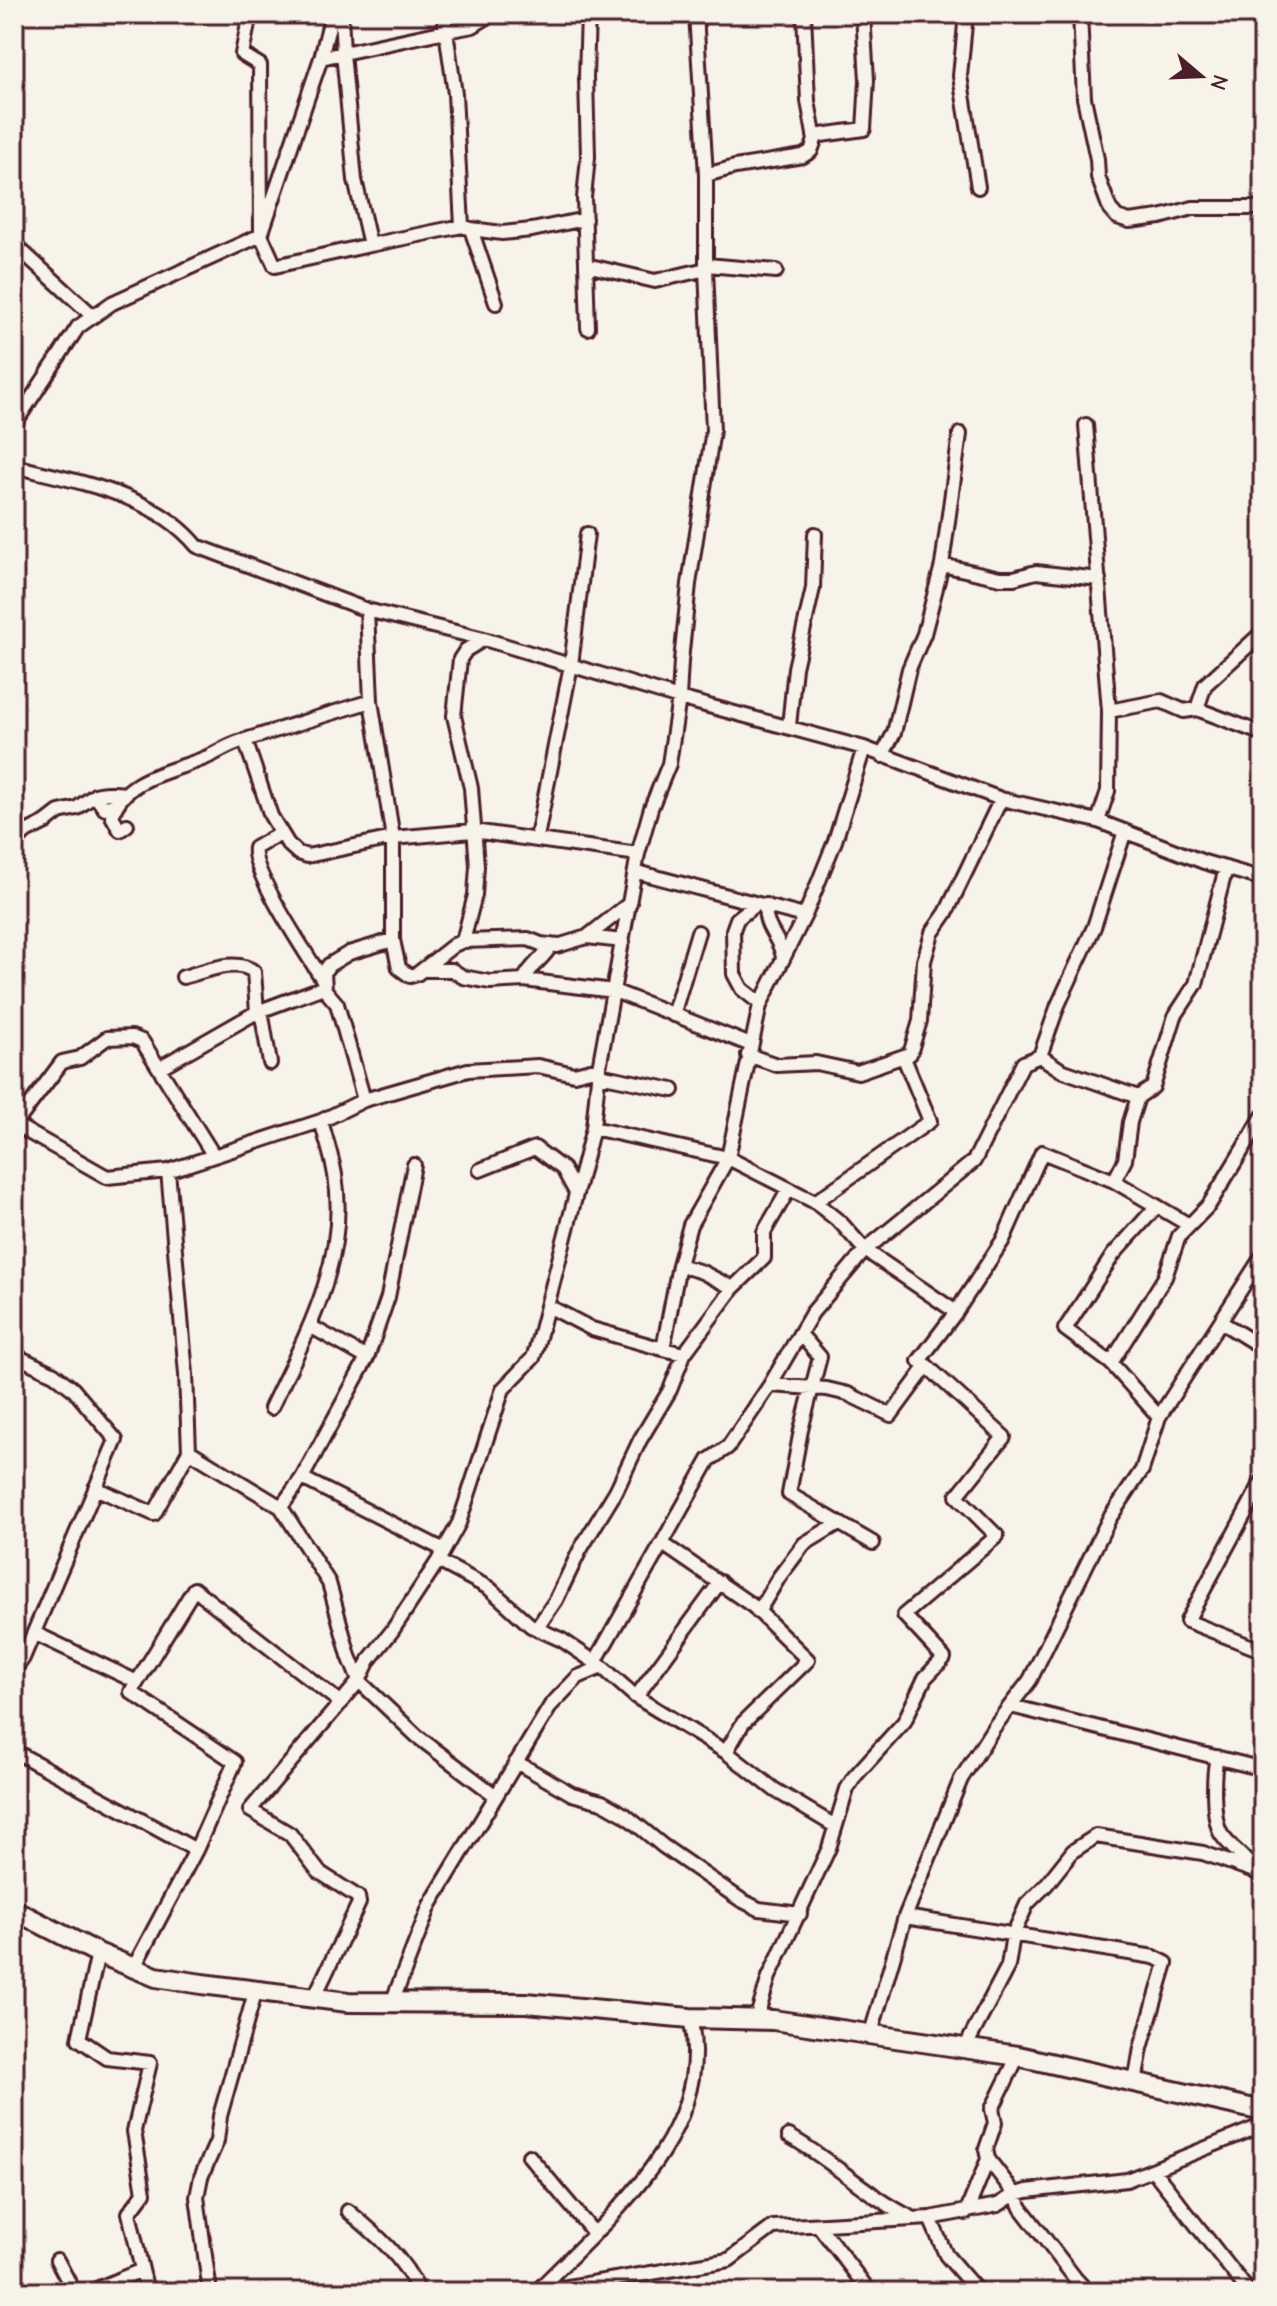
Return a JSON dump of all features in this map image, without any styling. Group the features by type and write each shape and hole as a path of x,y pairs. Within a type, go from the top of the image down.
{"street":[{"path":"250,14 242,54 260,65 261,235 275,266 467,228 502,233 585,219"},
{"path":"14,425 78,327 112,303 261,235 321,58 332,14"},
{"path":"341,14 355,180 370,245"},
{"path":"444,14 467,228 496,303"},
{"path":"321,58 473,26 492,14"},
{"path":"588,14 585,219 588,328"},
{"path":"315,1996 359,1903 358,1897 319,1872 290,1834 250,1810 359,1681 369,1660 392,1631 441,1556 459,1523 503,1389 533,1358 593,1128 599,1072 638,854 651,808 669,764 679,698 689,584 700,530 713,430 706,267 706,175 696,14"},
{"path":"706,175 803,156 811,151 814,136 808,101 804,14"},
{"path":"814,136 864,129 867,80 863,14"},
{"path":"966,14 960,76 978,187"},
{"path":"1080,14 1084,98 1098,177 1110,209 1117,217 1129,221 1193,208 1263,208"},
{"path":"14,244 93,316"},
{"path":"586,265 655,281 706,267 776,271"},
{"path":"1086,425 1109,711 1108,791 1098,821"},
{"path":"882,756 894,733 909,669 924,634 942,565 960,434"},
{"path":"14,466 114,492 182,528 197,546 367,610 484,639 679,698 864,748 1001,799 1098,821 1204,862 1263,879"},
{"path":"537,837 571,665 587,534"},
{"path":"789,726 795,668 813,588 815,534"},
{"path":"942,565 1000,578 1036,572 1099,579"},
{"path":"367,610 371,701 393,838 393,940 403,973 410,976 423,970 460,942 528,939 557,946 587,937 630,903"},
{"path":"1197,709 1209,680 1263,632"},
{"path":"452,970 475,895 477,866 471,788 454,716 460,659 466,650 484,639"},
{"path":"127,825 120,830 112,816 120,799 157,774 208,757 221,748 371,701"},
{"path":"1109,711 1161,701 1184,711 1197,709 1263,734"},
{"path":"245,740 271,816 298,853 314,856 393,838 473,831 537,837 638,854"},
{"path":"663,1349 690,1225 728,1158 761,1004 804,916 835,841 864,748"},
{"path":"14,843 59,812 77,808 95,795 119,792 120,799"},
{"path":"423,970 452,970 463,977 490,982 524,980 614,991 673,1015 777,1065 816,1063 858,1072 910,1054 920,1021 924,961 932,933 946,913 1001,799"},
{"path":"393,2000 430,1905 551,1705 578,1677 599,1665 709,1460 728,1447 770,1385 812,1313 865,1250 974,1161 1023,1063 1040,1056 1058,1005 1094,927 1125,831"},
{"path":"281,833 255,848 255,860 285,920 337,1004 364,1100"},
{"path":"1114,1181 1125,1160 1130,1122 1138,1097 1153,1087 1175,1016 1196,984 1226,868"},
{"path":"637,872 804,916"},
{"path":"761,904 771,932 782,947 783,958"},
{"path":"761,904 737,919 733,930 734,974 742,989 761,1004"},
{"path":"673,1015 698,932"},
{"path":"587,937 623,941"},
{"path":"324,984 329,965 349,953 393,940"},
{"path":"524,980 530,968 551,945"},
{"path":"183,977 233,966 248,967 254,972 270,1063"},
{"path":"159,1068 259,1011 324,984"},
{"path":"214,1156 142,1041 132,1037 107,1038 80,1058 62,1062 15,1124 107,1177 168,1171 214,1156 321,1121 364,1100 468,1070 538,1066 574,1074 599,1072 673,1090"},
{"path":"1040,1056 1061,1070 1138,1097"},
{"path":"815,1202 930,1121 904,1058"},
{"path":"1111,1363 1165,1277 1174,1246 1209,1205 1263,1116"},
{"path":"271,1408 326,1286 335,1244 338,1213 335,1175 321,1121"},
{"path":"593,1128 728,1158 815,1202 841,1223 865,1250 956,1312"},
{"path":"480,1170 535,1148 563,1169 575,1191"},
{"path":"756,2020 769,1977 829,1848 847,1789 855,1776 896,1732 925,1678 944,1658 904,1615 997,1536 957,1496 1004,1437 919,1361 956,1312 1003,1240 1042,1152 1114,1181 1189,1225"},
{"path":"281,1507 302,1478 367,1358 388,1297 414,1165"},
{"path":"95,1488 154,1514 189,1451 186,1374 168,1171"},
{"path":"537,1628 564,1586 580,1550 616,1491 640,1440 659,1412 684,1354 733,1288 764,1258 764,1232 789,1189"},
{"path":"1157,1206 1113,1255 1065,1329 1111,1363 1159,1417"},
{"path":"871,2033 905,1917 961,1779 994,1727 1030,1680 1109,1519 1142,1470 1159,1417 1263,1255"},
{"path":"679,1265 702,1272 733,1288"},
{"path":"548,1306 592,1329 684,1354"},
{"path":"1221,1322 1263,1348"},
{"path":"310,1326 367,1358"},
{"path":"800,1334 820,1357 789,1494 873,1543"},
{"path":"14,1355 54,1374 73,1389 116,1440 23,1658 14,1671"},
{"path":"770,1385 848,1394 891,1415 927,1366"},
{"path":"189,1451 281,1507 329,1583 359,1681 418,1737 496,1796"},
{"path":"302,1478 441,1556 489,1588 537,1628 562,1640 599,1665 636,1697 726,1752 775,1790 835,1826"},
{"path":"1263,1480 1187,1621 1263,1651"},
{"path":"758,1612 804,1544 837,1524"},
{"path":"663,1544 758,1612 808,1660 743,1723 726,1752"},
{"path":"636,1697 720,1582"},
{"path":"134,1967 196,1850 235,1762 131,1692 194,1589 341,1703"},
{"path":"34,1633 137,1682"},
{"path":"1011,1706 1263,1769"},
{"path":"14,1751 196,1850"},
{"path":"1217,1757 1212,1779 1220,1833 1259,1873"},
{"path":"516,1762 572,1794 602,1802 625,1815 663,1846 741,1900 759,1909 800,1914"},
{"path":"965,2048 1008,1966 1013,1935 1027,1904 1073,1851 1096,1836 1203,1853 1259,1873"},
{"path":"14,1910 98,1953 156,1977 224,1988 256,1989 348,2002 526,2003 690,2018 756,2020 871,2033 1018,2056 1263,2111"},
{"path":"905,1917 1154,1957 1166,1963 1144,2036 1135,2083"},
{"path":"98,1953 79,2039 107,2058 150,2063 134,2131 144,2193 129,2213 147,2292"},
{"path":"210,2292 197,2197 201,2177 217,2141 220,2116 256,1989"},
{"path":"537,2292 658,2161 681,2117 693,2082 696,2058 690,2018"},
{"path":"1018,2056 992,2109 995,2123 986,2149 988,2159 1015,2194 1021,2208 1088,2292"},
{"path":"537,2292 729,2260 773,2227 930,2218 998,2205 1015,2194 1127,2180 1263,2125"},
{"path":"789,2136 914,2220"},
{"path":"529,2156 594,2233"},
{"path":"966,2213 988,2159"},
{"path":"1153,2170 1249,2292"},
{"path":"348,2211 378,2236 415,2282 419,2292"},
{"path":"930,2218 946,2255 978,2292"},
{"path":"819,2226 870,2292"},
{"path":"57,2260 74,2292"},
{"path":"89,2292 142,2270"},
{"path":"609,2280 619,2292"}]}
